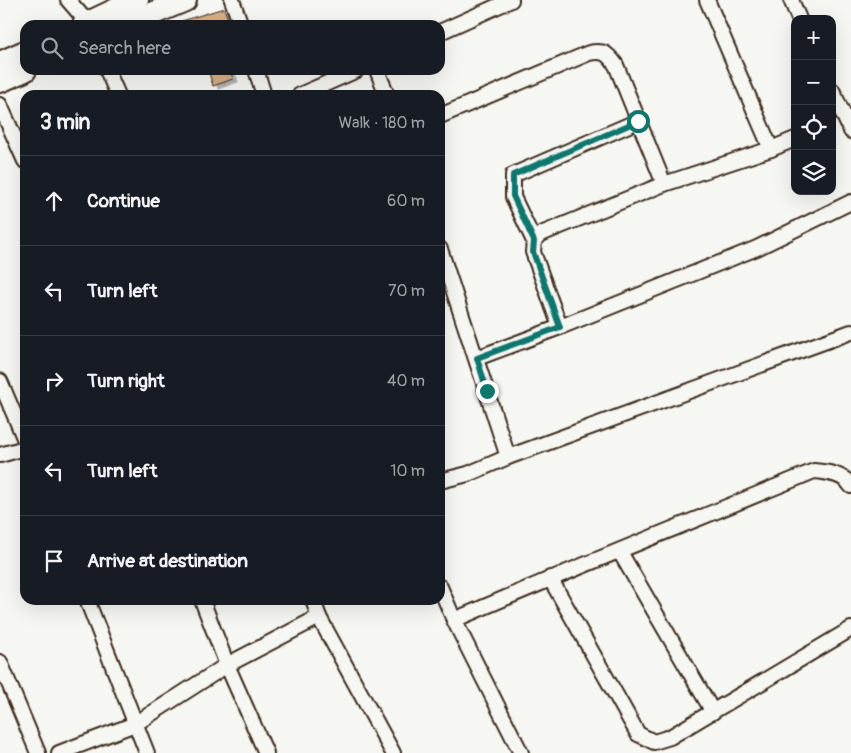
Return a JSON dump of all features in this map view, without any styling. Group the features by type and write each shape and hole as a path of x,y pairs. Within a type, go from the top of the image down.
{"main road":[{"path":"94,20 137,0"},
{"path":"137,20 185,0"},
{"path":"0,63 20,54"},
{"path":"0,81 20,72"}],"street":[{"path":"68,0 83,20"},
{"path":"232,0 239,20"},
{"path":"445,30 511,0"},
{"path":"707,0 771,148"},
{"path":"791,0 798,15"},
{"path":"445,114 589,53 599,51 608,55 616,64 664,184"},
{"path":"109,75 116,90"},
{"path":"258,75 262,90"},
{"path":"311,90 346,75"},
{"path":"379,75 384,90"},
{"path":"836,103 843,125"},
{"path":"0,105 20,150"},
{"path":"560,327 533,252 534,241 513,196 513,175 638,121"},
{"path":"534,241 541,234 664,184 791,140"},
{"path":"477,358 757,248 851,202"},
{"path":"445,264 508,457"},
{"path":"445,480 468,474 508,457 851,332"},
{"path":"0,381 20,428"},
{"path":"0,455 20,449"},
{"path":"454,620 550,578 620,552 814,471 832,473 848,482 851,486"},
{"path":"620,552 713,712"},
{"path":"550,578 638,734 654,742 670,737 851,629"},
{"path":"445,599 521,753"},
{"path":"89,605 147,753"},
{"path":"204,605 226,665 266,753"},
{"path":"315,605 319,617 393,753"},
{"path":"59,753 135,724 226,665 319,617"},
{"path":"0,662 38,753"}],"building":[{"path":"224,8 228,20 185,20"},
{"path":"210,75 232,75 233,79 213,86"}],"route":[{"path":"487,391 477,358 560,327 533,252 534,241 513,196 513,175 638,121"}]}
